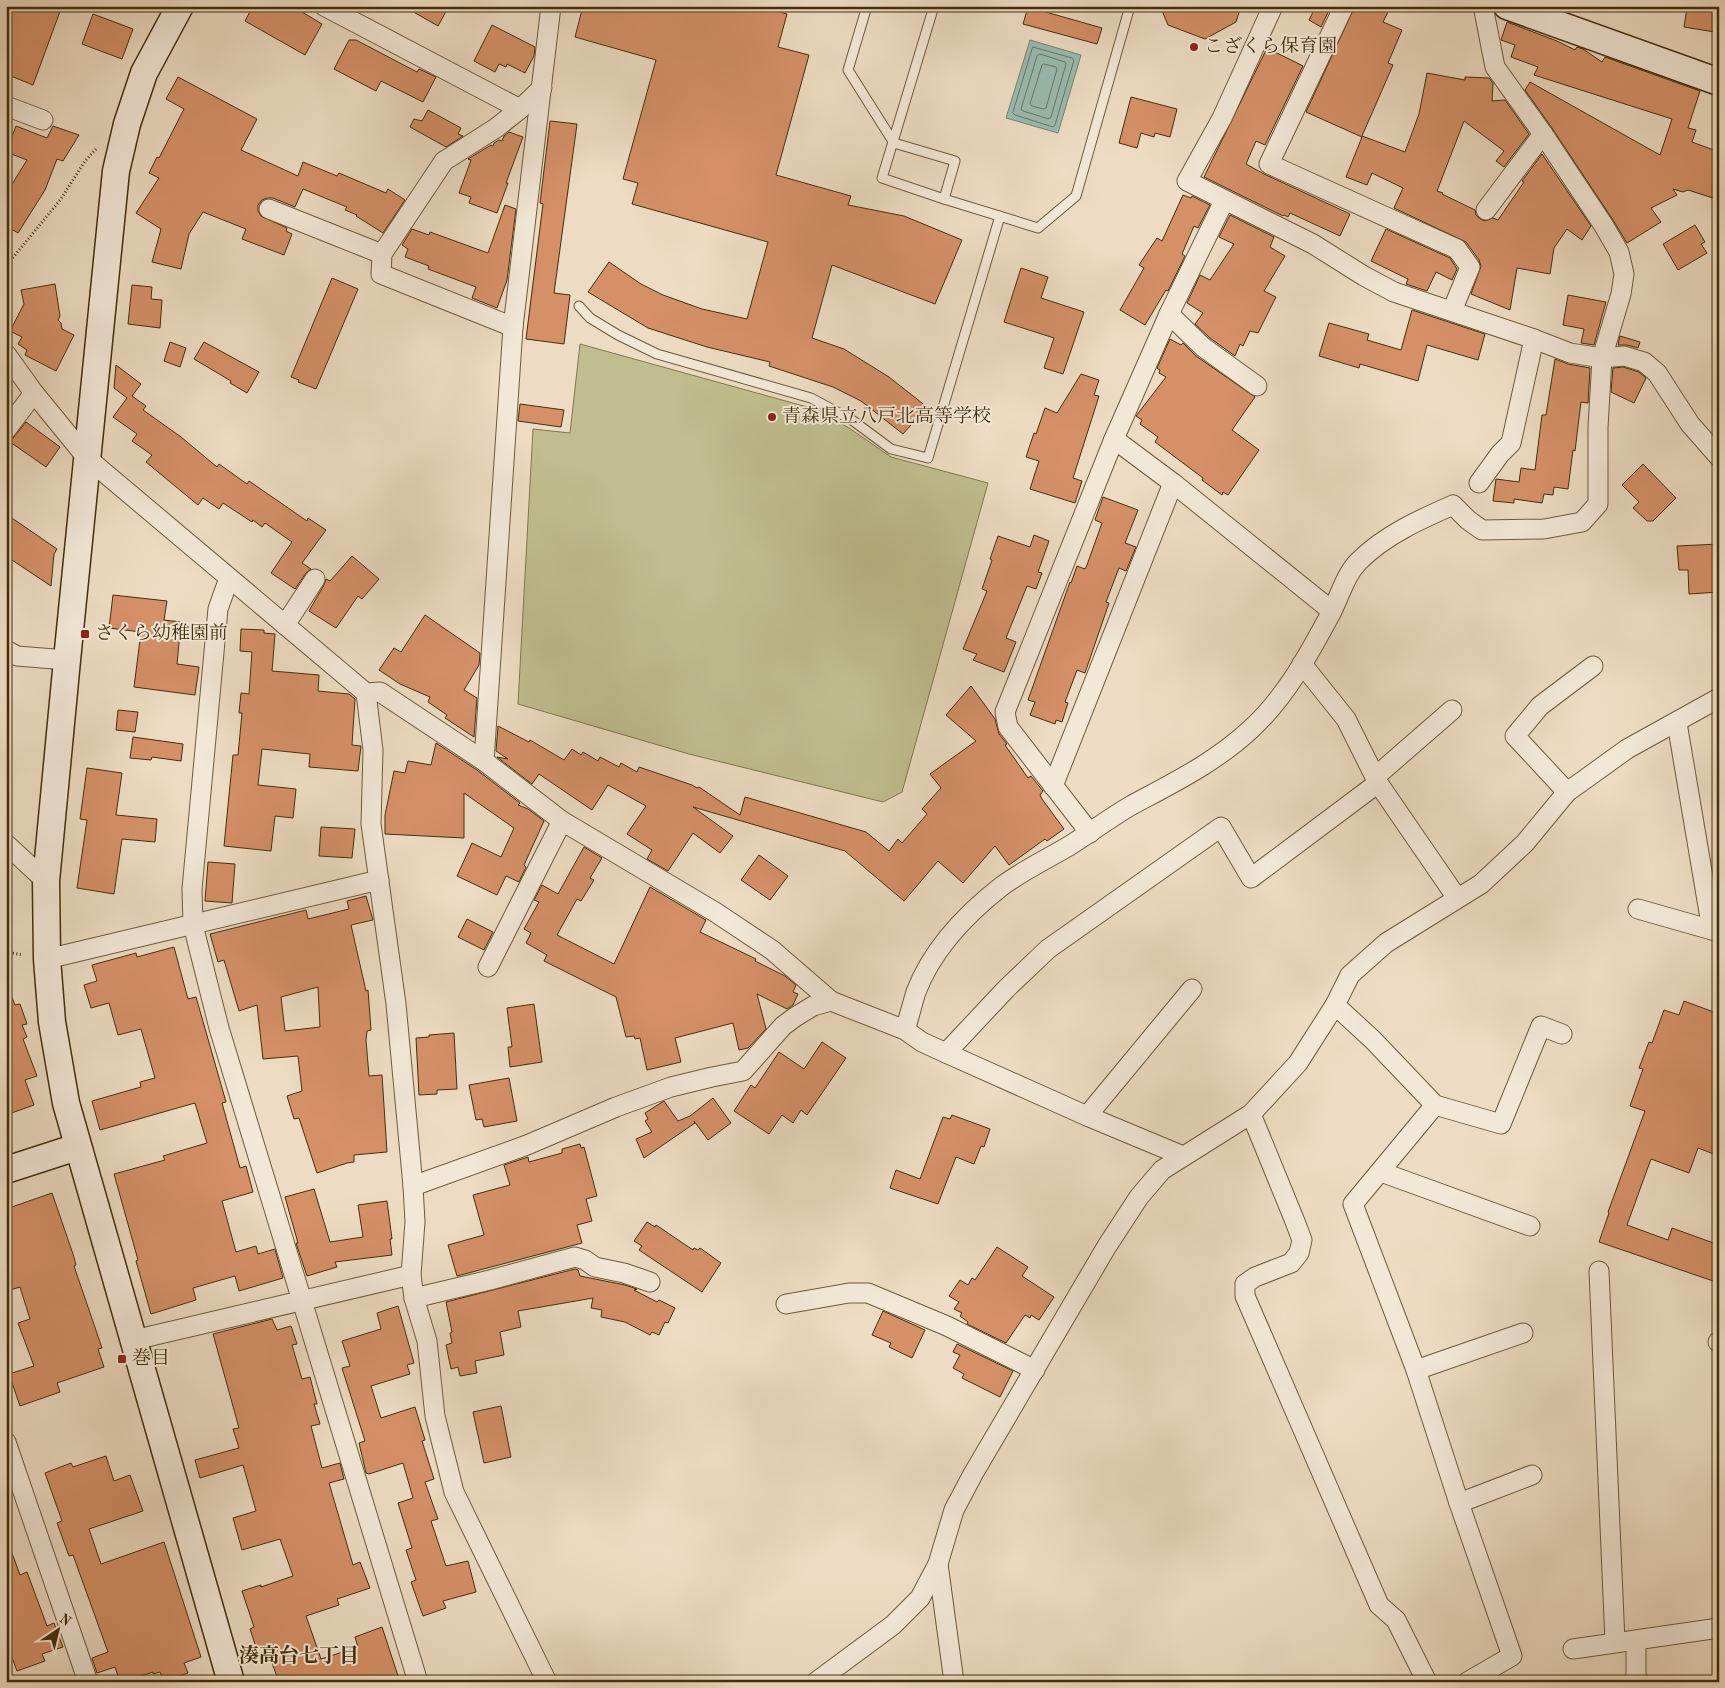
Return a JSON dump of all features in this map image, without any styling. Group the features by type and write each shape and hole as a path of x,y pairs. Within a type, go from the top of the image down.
{"street":[{"path":"180,6 144,73 127,124 116,171 37,958 52,1022 66,1103 77,1147 232,1682"},
{"path":"324,6 520,109"},
{"path":"484,761 513,328 552,6"},
{"path":"1273,6 1222,118 1187,182 1312,244 1394,292 1570,353 1602,358 1624,356 1644,362 1657,373 1690,424 1719,457"},
{"path":"1344,6 1269,164 1457,249 1470,267 1452,311"},
{"path":"905,1030 916,992 924,976 946,940 972,912 1003,886 1090,833 1130,806 1177,782 1208,762 1250,730 1276,702 1302,664 1332,611 1350,573 1359,561 1390,537 1453,505 1468,520 1482,530 1544,529 1582,522 1598,504 1598,427 1602,358 1621,294 1624,274 1619,252 1543,134 1495,67 1483,6"},
{"path":"1507,6 1719,82"},
{"path":"513,328 381,274 382,254 444,161 496,128 542,88"},
{"path":"6,106 43,120"},
{"path":"1486,210 1543,134"},
{"path":"1090,833 1008,728 1005,712 1114,439 1169,314 1224,201"},
{"path":"269,209 382,254"},
{"path":"1169,314 1204,346 1257,386"},
{"path":"1479,483 1500,454 1511,443 1534,339"},
{"path":"6,354 34,393 88,458 366,693 373,750 371,824 396,1004 414,1186 415,1222 411,1275 414,1298 427,1341 435,1416 454,1492 547,1682"},
{"path":"6,430 34,393"},
{"path":"1114,439 1173,483 1332,611"},
{"path":"1053,786 1173,483"},
{"path":"229,578 218,609 192,889 192,926 219,1028 418,1682"},
{"path":"285,625 315,579"},
{"path":"6,650 18,656 67,660"},
{"path":"1302,664 1346,719 1377,780 1457,898"},
{"path":"1567,792 1515,736 1540,706 1593,666"},
{"path":"366,693 380,692 484,761 562,821 715,912 772,950 831,1001 905,1030 922,1042 946,1053 1087,1116 1183,1156"},
{"path":"816,1682 893,1625 920,1598 938,1564 954,1510 1107,1246 1139,1197 1162,1170 1250,1114 1298,1063 1335,1005 1350,975 1386,943 1480,884 1525,843 1567,792 1627,749 1719,698"},
{"path":"946,1053 1006,988 1048,949 1221,827 1251,878 1377,780 1452,710"},
{"path":"1638,909 1716,931 1677,722"},
{"path":"488,967 562,821"},
{"path":"6,844 46,881"},
{"path":"37,958 192,926 380,880"},
{"path":"1087,1116 1192,989"},
{"path":"414,1186 527,1145 671,1087 743,1071 783,1026 813,1006 831,1001"},
{"path":"1335,1005 1436,1105 1501,1124 1541,1026 1562,1034"},
{"path":"1436,1105 1353,1204 1416,1370 1459,1503 1512,1656 1467,1682"},
{"path":"1250,1114 1302,1240 1299,1253 1291,1263 1255,1277 1245,1284 1245,1296 1378,1605 1396,1620 1427,1682"},
{"path":"6,1170 77,1147"},
{"path":"1381,1172 1530,1226"},
{"path":"414,1298 490,1280 575,1256 595,1267 624,1273 650,1282"},
{"path":"1599,1272 1615,1642"},
{"path":"134,1340 411,1275"},
{"path":"786,1304 849,1293 868,1293 947,1326 1035,1370"},
{"path":"1416,1370 1523,1333"},
{"path":"6,1442 88,1682"},
{"path":"1459,1503 1532,1475"},
{"path":"938,1564 954,1682"},
{"path":"1573,1649 1719,1628"},
{"path":"1636,1641 1636,1682"}],"lane":[{"path":"868,6 848,70 894,143 955,161 944,199"},
{"path":"934,6 882,178 1038,228 1076,196 1130,6"},
{"path":"579,306 590,318 618,335 657,354 811,398 852,420 891,449 928,458 1000,216"}],"path":[{"path":"6,266 61,198 85,161 102,142"},
{"path":"6,952 37,958"}],"shaded area":[{"path":"580,344 818,410 849,428 891,457 988,483 902,792 883,802 689,754 518,704 533,429 570,433"}],"water":[{"path":"1030,40 1081,55 1058,133 1006,118"}],"building":[{"path":"6,6 62,6 33,85 6,74"},
{"path":"253,6 292,6 322,24 305,55 245,21"},
{"path":"403,6 449,6 438,26"},
{"path":"583,6 759,6 787,14 778,47 809,55 776,175 851,196 848,205 904,216 962,240 935,304 832,265 812,338 844,349 889,377 927,407 903,434 861,401 833,387 769,366 770,362 707,347 648,328 588,292 609,262 641,284 663,295 702,309 747,319 768,242 632,204 638,183 623,179 656,60 575,37"},
{"path":"1160,6 1241,6 1236,22 1205,39 1168,25"},
{"path":"1316,6 1331,6 1321,27 1309,20"},
{"path":"1355,6 1391,6 1383,22 1402,30 1388,63 1393,65 1362,136 1405,152 1419,114 1427,73 1465,80 1465,77 1489,78 1493,83 1492,101 1505,100 1529,134 1504,167 1496,161 1504,151 1464,121 1437,191 1475,210 1476,215 1480,219 1485,221 1493,218 1498,220 1524,182 1522,181 1542,154 1591,226 1582,240 1567,229 1554,248 1550,274 1517,268 1510,310 1471,294 1481,266 1466,242 1394,208 1403,188 1372,173 1367,185 1346,177 1362,137 1306,112"},
{"path":"1028,7 1102,28 1097,44 1023,24"},
{"path":"1687,8 1718,12 1715,32 1684,27"},
{"path":"93,14 133,29 122,59 82,44"},
{"path":"1507,22 1575,50 1577,47 1583,49 1602,62 1605,57 1700,91 1688,128 1696,130 1692,142 1719,152 1719,200 1688,190 1683,192 1673,189 1677,195 1651,208 1661,222 1627,243 1525,90 1530,82 1660,155 1672,119 1534,75 1538,67 1511,57 1515,45 1501,40"},
{"path":"492,25 535,47 534,56 525,73 507,64 506,67 499,64 495,72 474,61"},
{"path":"349,40 356,40 417,72 419,69 436,77 423,102 381,81 376,91 334,69"},
{"path":"1267,48 1303,66 1265,145 1256,141 1246,164 1350,214 1340,236 1290,213 1288,217 1283,216 1204,177"},
{"path":"178,77 257,119 241,150 298,176 303,162 337,176 339,173 386,193 388,189 405,200 383,233 357,215 345,210 347,207 303,189 295,207 273,198 262,200 258,205 258,211 261,216 287,228 286,231 292,234 284,255 242,239 246,229 203,212 189,234 181,269 152,262 161,229 136,213 159,178 149,173 157,157 159,158 184,109 166,99"},
{"path":"1131,97 1177,109 1170,137 1155,133 1154,137 1141,133 1137,148 1119,143"},
{"path":"428,110 461,128 458,134 463,136 446,147 410,127 414,119 422,121"},
{"path":"550,121 577,124 554,293 570,295 564,344 526,339 543,204 540,203"},
{"path":"16,126 47,138 53,126 79,135 63,161 57,159 45,190 18,233 6,226 6,194 27,160 6,152"},
{"path":"509,132 523,137 497,213 469,203 471,197 459,193 471,160 468,159 491,145 493,146 499,140 502,141"},
{"path":"1183,195 1191,198 1192,196 1210,205 1198,228 1194,226 1182,254 1185,256 1168,291 1166,290 1145,325 1120,310 1144,268 1139,265 1157,238 1162,241"},
{"path":"505,205 516,209 507,280 497,308 472,298 476,287 428,269 429,266 405,257 408,249 402,245 412,229 429,235 430,232 488,253"},
{"path":"1230,215 1274,237 1270,247 1285,256 1264,291 1276,297 1258,333 1250,331 1243,346 1240,344 1235,356 1210,338 1195,324 1203,313 1187,303 1200,275 1210,280 1234,244 1219,237"},
{"path":"1695,225 1705,242 1701,244 1707,253 1678,270 1663,244"},
{"path":"1386,229 1450,258 1457,269 1452,280 1436,272 1427,291 1406,284 1408,279 1371,261"},
{"path":"1021,268 1048,277 1041,298 1084,312 1063,374 1044,368 1054,338 1004,322"},
{"path":"332,278 358,289 316,389 291,377"},
{"path":"55,284 60,316 58,320 61,323 62,329 74,335 56,371 25,355 27,350 18,344 22,337 10,331 24,304 21,290"},
{"path":"132,285 152,287 151,299 162,300 160,328 128,324"},
{"path":"1568,295 1606,302 1594,345 1581,343 1584,329 1563,325"},
{"path":"1412,310 1485,334 1478,360 1427,345 1418,381 1360,364 1359,368 1319,356 1329,323 1369,334 1367,340 1401,350"},
{"path":"1620,336 1640,342 1638,348 1618,345"},
{"path":"1170,339 1181,345 1183,343 1196,356 1255,397 1232,430 1259,450 1228,495 1223,492 1222,495 1202,480 1203,478 1155,442 1158,437 1140,424 1142,420 1136,416 1166,377 1159,373 1160,370 1157,368"},
{"path":"170,342 186,348 180,367 164,361"},
{"path":"204,342 259,372 247,393 194,359"},
{"path":"1555,359 1568,364 1590,368 1588,403 1581,402 1568,489 1554,487 1553,495 1544,494 1542,503 1514,499 1514,503 1493,501 1496,479 1519,482 1521,468 1535,470 1542,415 1546,415"},
{"path":"116,365 141,384 132,396 146,406 143,410 181,437 217,467 219,464 247,484 249,481 307,521 308,518 326,530 302,563 311,569 295,589 271,573 292,542 265,523 262,527 223,503 219,509 203,498 198,505 146,462 152,455 132,441 137,434 113,417 127,398 114,388"},
{"path":"1623,367 1639,372 1646,378 1634,403 1611,392 1613,368"},
{"path":"1081,374 1099,380 1094,395 1099,396 1073,478 1082,481 1075,503 1030,489 1039,461 1026,457 1045,408 1057,413"},
{"path":"520,404 564,410 561,427 518,421"},
{"path":"26,422 60,447 46,467 10,442"},
{"path":"1643,464 1676,498 1653,521 1647,521 1633,508 1639,502 1622,485"},
{"path":"1103,497 1138,510 1125,543 1136,547 1126,571 1119,568 1106,602 1109,603 1085,673 1077,670 1065,702 1068,703 1062,722 1056,720 1055,724 1030,715 1035,702 1028,700 1070,582 1077,566 1085,569 1087,565 1102,523 1095,520"},
{"path":"6,514 57,549 54,554 51,586 6,556"},
{"path":"1034,535 1049,541 1038,572 1042,573 1036,589 1027,586 1006,638 1016,642 1004,672 973,660 977,654 963,649 987,591 982,589 998,536 1030,547"},
{"path":"1719,544 1719,592 1689,594 1688,570 1679,570 1677,546"},
{"path":"352,556 379,579 362,599 358,596 336,628 309,611 326,579 330,581"},
{"path":"113,595 167,601 164,620 181,622 177,664 199,667 195,695 134,687 141,632 109,628"},
{"path":"425,615 480,653 479,665 464,690 477,698 474,737 445,718 447,715 428,702 430,697 400,684 379,670 394,648 401,652"},
{"path":"241,629 264,630 264,633 275,634 272,671 319,675 318,691 349,694 355,699 352,745 361,746 358,771 309,767 310,754 262,749 258,785 296,789 293,818 275,816 271,851 224,846 233,755 238,755 242,713 239,713 241,693 249,694 252,652 240,651"},
{"path":"971,686 995,719 999,734 1007,744 1005,745 1028,778 1031,776 1043,791 1040,795 1042,799 1064,829 1047,841 1045,839 1009,865 995,846 963,883 938,861 904,901 845,851 693,807 733,836 720,853 693,833 668,871 647,859 652,850 627,834 646,806 608,785 592,810 539,774 532,784 497,757 508,759 496,751 498,726 529,742 530,740 564,760 572,749 581,755 583,752 598,761 600,757 619,767 621,763 637,772 639,767 697,788 699,787 740,815 745,797 866,832 889,851 898,839 902,843 927,814 922,809 941,788 930,774 976,741 946,715"},
{"path":"118,710 138,712 135,732 116,730"},
{"path":"133,737 183,744 181,761 152,757 151,760 130,758"},
{"path":"436,743 477,770 520,803 518,805 528,809 544,821 524,865 526,867 519,882 506,876 497,895 457,876 472,843 501,857 514,828 464,793 464,838 385,834 385,815 394,771 405,773 408,761 431,765"},
{"path":"87,768 122,773 116,815 157,819 155,842 122,839 114,894 77,888 87,820 80,819"},
{"path":"321,827 355,829 352,858 319,856"},
{"path":"584,847 602,858 590,878 594,880 581,901 577,899 557,935 614,964 650,887 706,920 700,932 756,959 755,961 785,976 796,985 793,992 798,994 793,1005 787,1009 757,994 766,1029 748,1048 739,1050 733,1023 675,1038 681,1062 647,1070 640,1038 635,1039 634,1036 626,1037 616,997 544,961 547,955 526,943 531,933 524,929 539,902 534,900 542,885 558,894"},
{"path":"759,855 788,876 770,900 741,880"},
{"path":"208,862 235,864 232,903 205,901"},
{"path":"366,896 373,920 351,925 366,991 368,990 371,1030 367,1031 366,1040 369,1076 382,1075 387,1152 354,1155 354,1162 317,1173 299,1118 294,1119 287,1096 302,1091 298,1056 263,1059 257,1005 239,1011 224,960 218,962 210,934 306,910 308,919 349,909 347,901","holes":["318,987 320,1027 285,1031 281,997"]},
{"path":"467,919 493,932 484,950 458,937"},
{"path":"174,947 188,999 196,997 226,1102 222,1103 240,1168 246,1166 253,1192 222,1201 236,1252 256,1246 258,1254 275,1249 283,1278 239,1291 235,1276 193,1288 196,1300 151,1314 114,1174 165,1160 163,1156 207,1143 195,1103 100,1130 92,1101 141,1087 140,1082 155,1078 141,1029 118,1035 109,1003 91,1008 84,985 97,981 92,965 136,953 137,957"},
{"path":"6,987 8,987 15,1005 20,1004 27,1024 22,1025 27,1037 23,1039 37,1076 25,1080 34,1105 6,1115"},
{"path":"1684,1001 1719,1014 1719,1156 1698,1148 1689,1173 1651,1159 1627,1225 1668,1240 1672,1228 1719,1245 1719,1283 1599,1242 1645,1111 1630,1106 1643,1069 1639,1068 1649,1042 1652,1043 1664,1010 1679,1015"},
{"path":"534,1004 542,1062 510,1067 508,1047 512,1047 507,1008"},
{"path":"454,1033 457,1089 437,1090 437,1094 419,1095 416,1038"},
{"path":"822,1042 846,1058 807,1115 801,1110 793,1123 782,1115 769,1134 734,1111 751,1085 755,1088 779,1052 804,1069"},
{"path":"509,1078 517,1121 484,1127 482,1119 476,1120 469,1085"},
{"path":"713,1098 731,1123 708,1140 694,1121 695,1123 644,1158 636,1139 652,1132 645,1121 648,1119 645,1113 664,1101 678,1121 690,1116"},
{"path":"952,1115 990,1129 984,1147 981,1146 974,1164 956,1157 938,1204 890,1188 896,1170 920,1179 943,1117 950,1119"},
{"path":"580,1144 581,1148 584,1147 597,1196 586,1199 592,1221 577,1225 582,1243 457,1276 448,1245 484,1235 473,1195 510,1185 504,1165 528,1157 529,1162 562,1153 562,1149"},
{"path":"314,1189 330,1242 363,1237 358,1205 387,1201 392,1255 335,1262 337,1267 307,1276 296,1243 298,1243 285,1197"},
{"path":"52,1193 102,1348 98,1349 104,1367 57,1383 60,1392 20,1406 9,1374 34,1366 18,1323 30,1319 20,1287 10,1290 6,1279 6,1209"},
{"path":"647,1222 655,1227 656,1225 693,1250 694,1248 698,1250 700,1248 721,1263 702,1292 639,1250 642,1246 634,1241"},
{"path":"997,1247 1028,1267 1022,1276 1054,1297 1039,1320 1031,1315 1030,1318 1025,1315 1006,1343 967,1324 968,1322 960,1316 962,1313 954,1309 959,1302 949,1296 960,1280 968,1285 972,1278 975,1280"},
{"path":"575,1269 578,1270 580,1276 637,1289 634,1290 657,1302 659,1300 675,1308 668,1323 665,1322 659,1335 652,1332 650,1335 625,1322 601,1317 602,1310 591,1308 593,1298 518,1311 521,1327 500,1332 504,1355 475,1361 477,1373 460,1376 458,1367 451,1369 446,1345 452,1343 450,1333 452,1332 446,1302"},
{"path":"398,1306 414,1363 407,1365 410,1374 371,1386 381,1418 415,1407 425,1440 422,1441 434,1479 425,1482 438,1519 431,1521 446,1566 468,1561 476,1592 443,1601 446,1608 423,1616 411,1582 416,1580 406,1550 412,1548 398,1503 413,1498 403,1463 369,1474 366,1473 359,1443 365,1441 342,1368 350,1366 342,1341 381,1329 377,1313"},
{"path":"883,1311 925,1330 912,1358 889,1347 891,1343 872,1335"},
{"path":"272,1319 277,1330 291,1326 297,1344 292,1345 302,1379 310,1377 317,1404 314,1404 320,1424 311,1426 322,1468 340,1463 344,1479 329,1483 353,1565 360,1562 370,1588 337,1599 339,1605 306,1616 321,1659 358,1647 355,1637 382,1627 400,1682 279,1682 266,1647 257,1650 250,1629 254,1627 242,1591 261,1585 261,1587 293,1576 280,1539 242,1550 233,1518 256,1511 243,1465 200,1478 195,1460 239,1448 233,1429 239,1428 213,1334"},
{"path":"957,1344 1013,1371 1000,1397 962,1378 964,1374 953,1368 960,1355 953,1352"},
{"path":"501,1406 511,1457 484,1463 473,1412"},
{"path":"106,1456 114,1481 130,1475 143,1511 89,1529 101,1564 164,1542 201,1657 184,1663 188,1673 164,1682 160,1672 153,1674 153,1672 124,1682 120,1682 115,1667 97,1673 92,1658 108,1652 73,1555 69,1556 57,1523 62,1521 45,1473 71,1463 73,1467"},
{"path":"8,1542 20,1575 27,1572 47,1626 54,1623 63,1647 42,1654 45,1661 17,1671 6,1642 6,1543"}],"place":[{"name":"こざくら保育園","path":"1194,47"},
{"name":"青森県立八戸北高等学校","path":"772,417"},
{"name":"さくら幼稚園前","path":"85,634"},
{"name":"巻目","path":"122,1359"}],"district":[{"name":"湊高台七丁目","path":"299,1657"}]}
